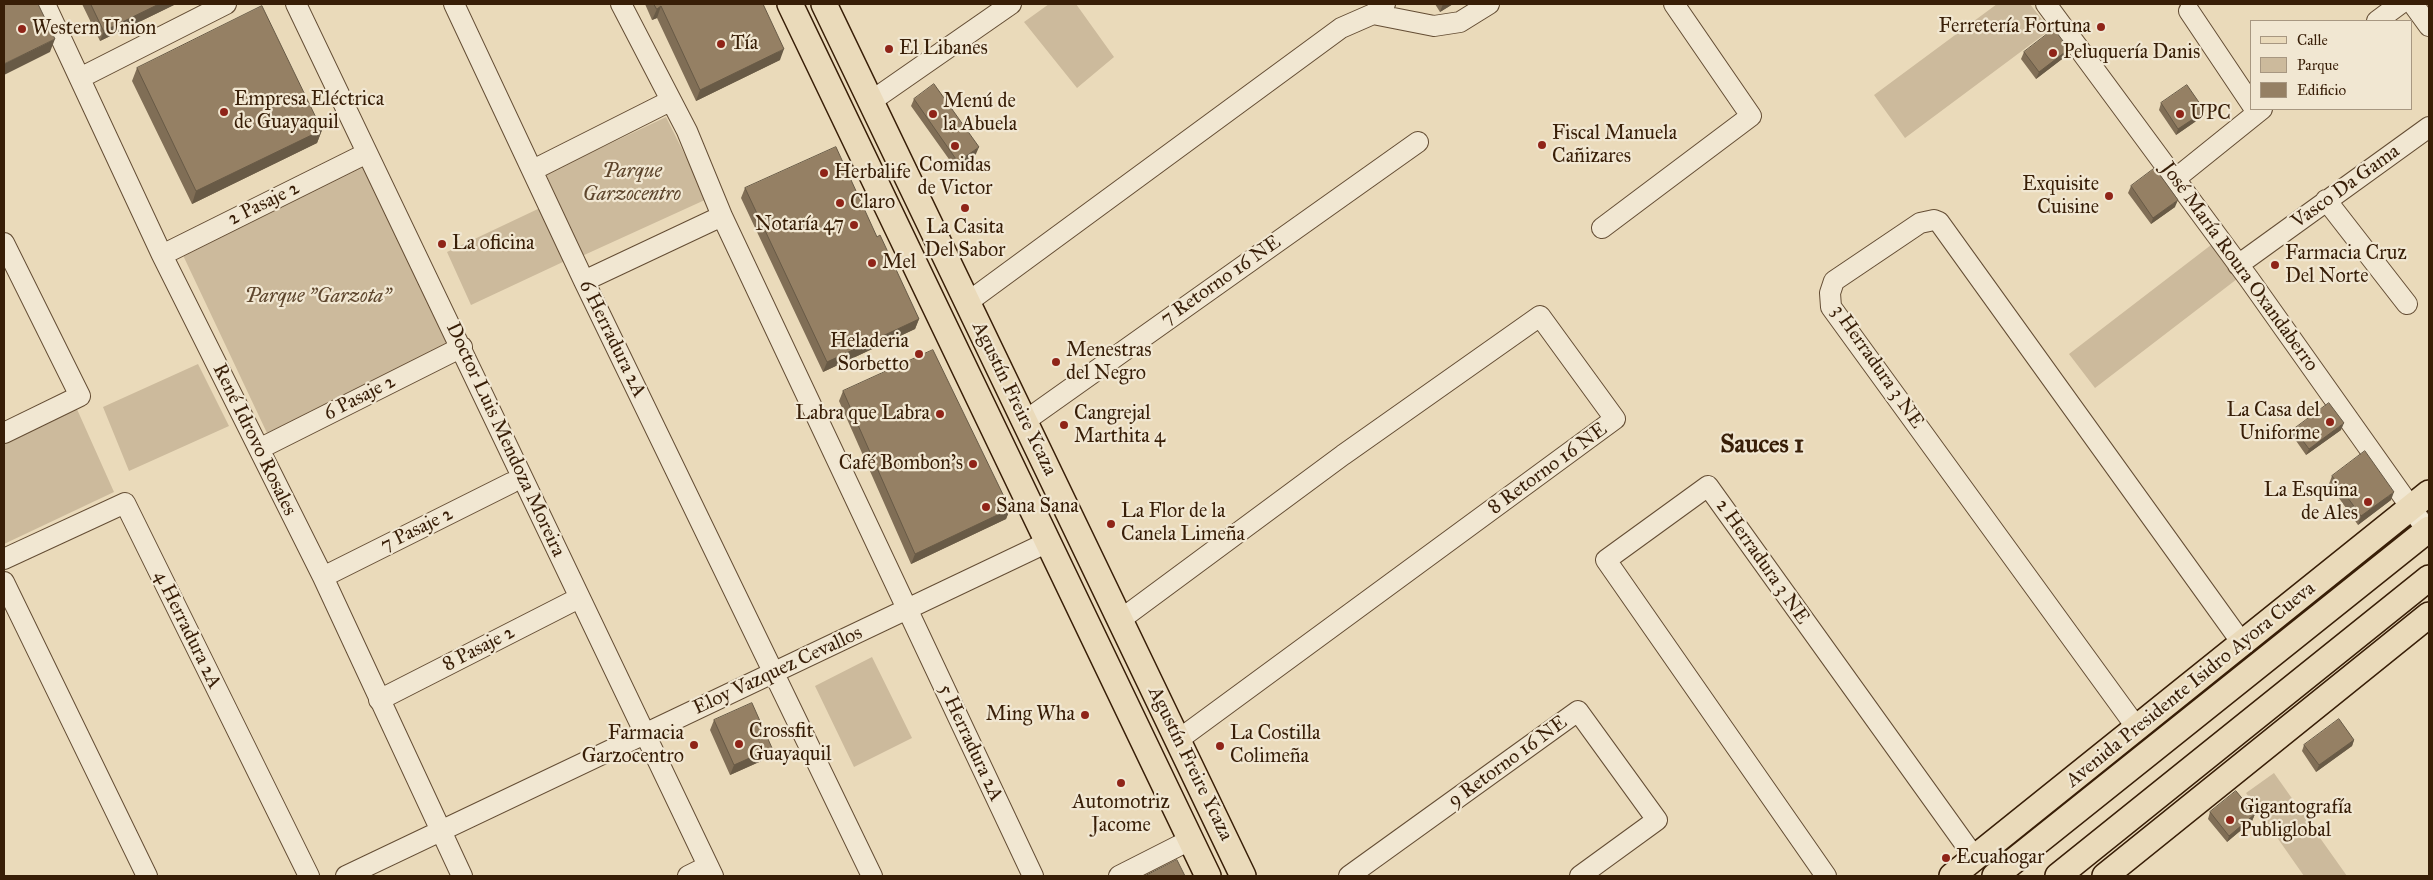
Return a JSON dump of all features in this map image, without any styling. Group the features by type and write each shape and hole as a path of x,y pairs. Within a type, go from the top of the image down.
{"main road":[{"name":"Agustín Freire Ycaza","path":"790,4 1208,876"},
{"name":"Agustín Freire Ycaza","path":"824,4 1243,876"},
{"name":"Avenida Presidente Isidro Ayora Cueva","path":"1952,876 2420,501"},
{"name":"Avenida Presidente Isidro Ayora Cueva","path":"1995,876 2429,531"},
{"path":"2058,876 2429,578"},
{"path":"2104,876 2429,616"},
{"path":"2057,792 2074,812"}],"street":[{"name":"René Idrovo Rosales","path":"45,4 162,255 323,577 462,876"},
{"path":"80,78 226,4"},
{"name":"Doctor Luis Mendoza Moreira","path":"296,4 462,347 579,598 711,871"},
{"name":"6 Herradura 2A","path":"454,4 584,280 774,673"},
{"path":"621,4 687,131 722,216 908,609"},
{"path":"870,102 1011,4"},
{"path":"968,302 1341,28 1379,9 1434,26 1460,22 1490,4"},
{"path":"1602,228 1751,116 1674,4"},
{"name":"José María Roura Oxandaberro","path":"2046,4 2238,265 2420,501 2429,531"},
{"path":"2378,20 2400,4"},
{"path":"2413,4 2429,26"},
{"path":"2189,11 2250,100"},
{"path":"533,170 670,101"},
{"path":"2175,179 2255,110"},
{"name":"Vasco Da Gama","path":"2238,265 2429,126"},
{"name":"7 Retorno 16 NE","path":"1025,421 1418,142"},
{"name":"2 Pasaje 2","path":"162,255 367,153"},
{"path":"2326,200 2408,304"},
{"path":"584,280 722,216"},
{"name":"3 Herradura 3 NE","path":"2137,728 1831,307 1830,293 1834,281 1920,223 1938,222 2242,643"},
{"path":"4,243 80,396 4,433"},
{"name":"8 Retorno 16 NE","path":"1120,620 1343,455 1540,316 1615,420 1178,740"},
{"name":"6 Pasaje 2","path":"259,449 462,347"},
{"name":"7 Pasaje 2","path":"323,577 511,483"},
{"name":"2 Herradura 3 NE","path":"1826,876 1606,560 1708,486 1975,858"},
{"name":"4 Herradura 2A","path":"4,559 125,503 309,876"},
{"name":"Eloy Vazquez Cevallos","path":"346,876 1048,542"},
{"path":"4,582 147,876"},
{"name":"8 Pasaje 2","path":"379,700 579,598"},
{"name":"5 Herradura 2A","path":"908,609 1033,876"},
{"path":"774,673 872,876"},
{"name":"9 Retorno 16 NE","path":"1349,876 1578,711 1656,820 1580,876"},
{"path":"1119,876 1190,840"},
{"path":"688,876 711,871"}],"green space":[{"path":"1049,4 1076,4 1114,57 1077,88 1024,22"},
{"path":"1997,4 2030,4 2050,30 1905,138 1874,95"},
{"name":"Parque Garzocentro","path":"666,117 707,199 582,256 546,174"},
{"name":"Parque \"Garzota\"","path":"369,162 454,343 267,433 181,251"},
{"path":"540,208 565,261 471,305 447,252"},
{"path":"2211,245 2237,279 2095,388 2069,354"},
{"path":"198,364 229,426 129,471 103,407"},
{"path":"76,407 114,492 4,544 4,440"},
{"path":"872,657 912,738 854,767 815,686"},
{"path":"2274,773 2347,876 2304,876 2246,793"}],"building":[{"name":"Western Union","path":"4,4 38,4 55,39 4,64"},
{"path":"91,4 159,4 104,31"},
{"name":"Tía","path":"654,4 763,4 784,49 700,90 661,6 657,9"},
{"name":"Empresa Eléctrica de Guayaquil","path":"262,6 322,130 196,191 137,68"},
{"path":"2054,29 2069,49 2039,72 2024,52"},
{"path":"934,84 979,147 958,162 914,99"},
{"name":"UPC","path":"2187,85 2205,111 2178,129 2161,103"},
{"path":"836,147 877,237 880,235 919,319 827,362 745,188"},
{"path":"2155,168 2178,200 2153,218 2131,186"},
{"path":"933,350 1010,509 915,554 843,391"},
{"path":"2329,403 2344,423 2309,449 2294,429"},
{"path":"2365,451 2394,492 2361,516 2332,476"},
{"name":"Crossfit Guayaquil","path":"752,703 772,748 734,765 714,720"},
{"path":"2339,719 2354,740 2319,765 2304,745"},
{"name":"Gigantografía Publiglobal","path":"2236,791 2255,814 2229,836 2210,812"},
{"path":"1177,860 1185,876 1145,876"}],"place":[{"name":"Ferretería Fortuna","path":"2101,27"},
{"name":"Western Union","path":"22,29"},
{"name":"Tía","path":"721,44"},
{"name":"El Libanes","path":"889,49"},
{"name":"Peluquería Danis","path":"2053,53"},
{"name":"Empresa Eléctrica de Guayaquil","path":"224,112"},
{"name":"Menú de la Abuela","path":"933,114"},
{"name":"UPC","path":"2180,114"},
{"name":"Fiscal Manuela Cañizares","path":"1542,145"},
{"name":"Comidas de Victor","path":"955,146"},
{"name":"Herbalife","path":"824,173"},
{"name":"Exquisite Cuisine","path":"2109,196"},
{"name":"Claro","path":"840,203"},
{"name":"La Casita Del Sabor","path":"965,208"},
{"name":"Notaría 47","path":"854,225"},
{"name":"La oficina","path":"442,244"},
{"name":"Mel","path":"872,263"},
{"name":"Farmacia Cruz Del Norte","path":"2275,265"},
{"name":"Heladeria Sorbetto","path":"919,354"},
{"name":"Menestras del Negro","path":"1056,362"},
{"name":"Labra que Labra","path":"940,414"},
{"name":"La Casa del Uniforme","path":"2330,422"},
{"name":"Cangrejal Marthita 4","path":"1064,425"},
{"name":"Café Bombon's","path":"973,464"},
{"name":"La Esquina de Ales","path":"2368,502"},
{"name":"Sana Sana","path":"986,507"},
{"name":"La Flor de la Canela Limeña","path":"1111,524"},
{"name":"Ming Wha","path":"1085,715"},
{"name":"Crossfit Guayaquil","path":"739,744"},
{"name":"Farmacia Garzocentro","path":"694,745"},
{"name":"La Costilla Colimeña","path":"1220,746"},
{"name":"Automotriz Jacome","path":"1121,783"},
{"name":"Gigantografía Publiglobal","path":"2230,820"},
{"name":"Ecuahogar","path":"1946,858"}],"district":[{"name":"Sauces 1","path":"1762,446"}]}
